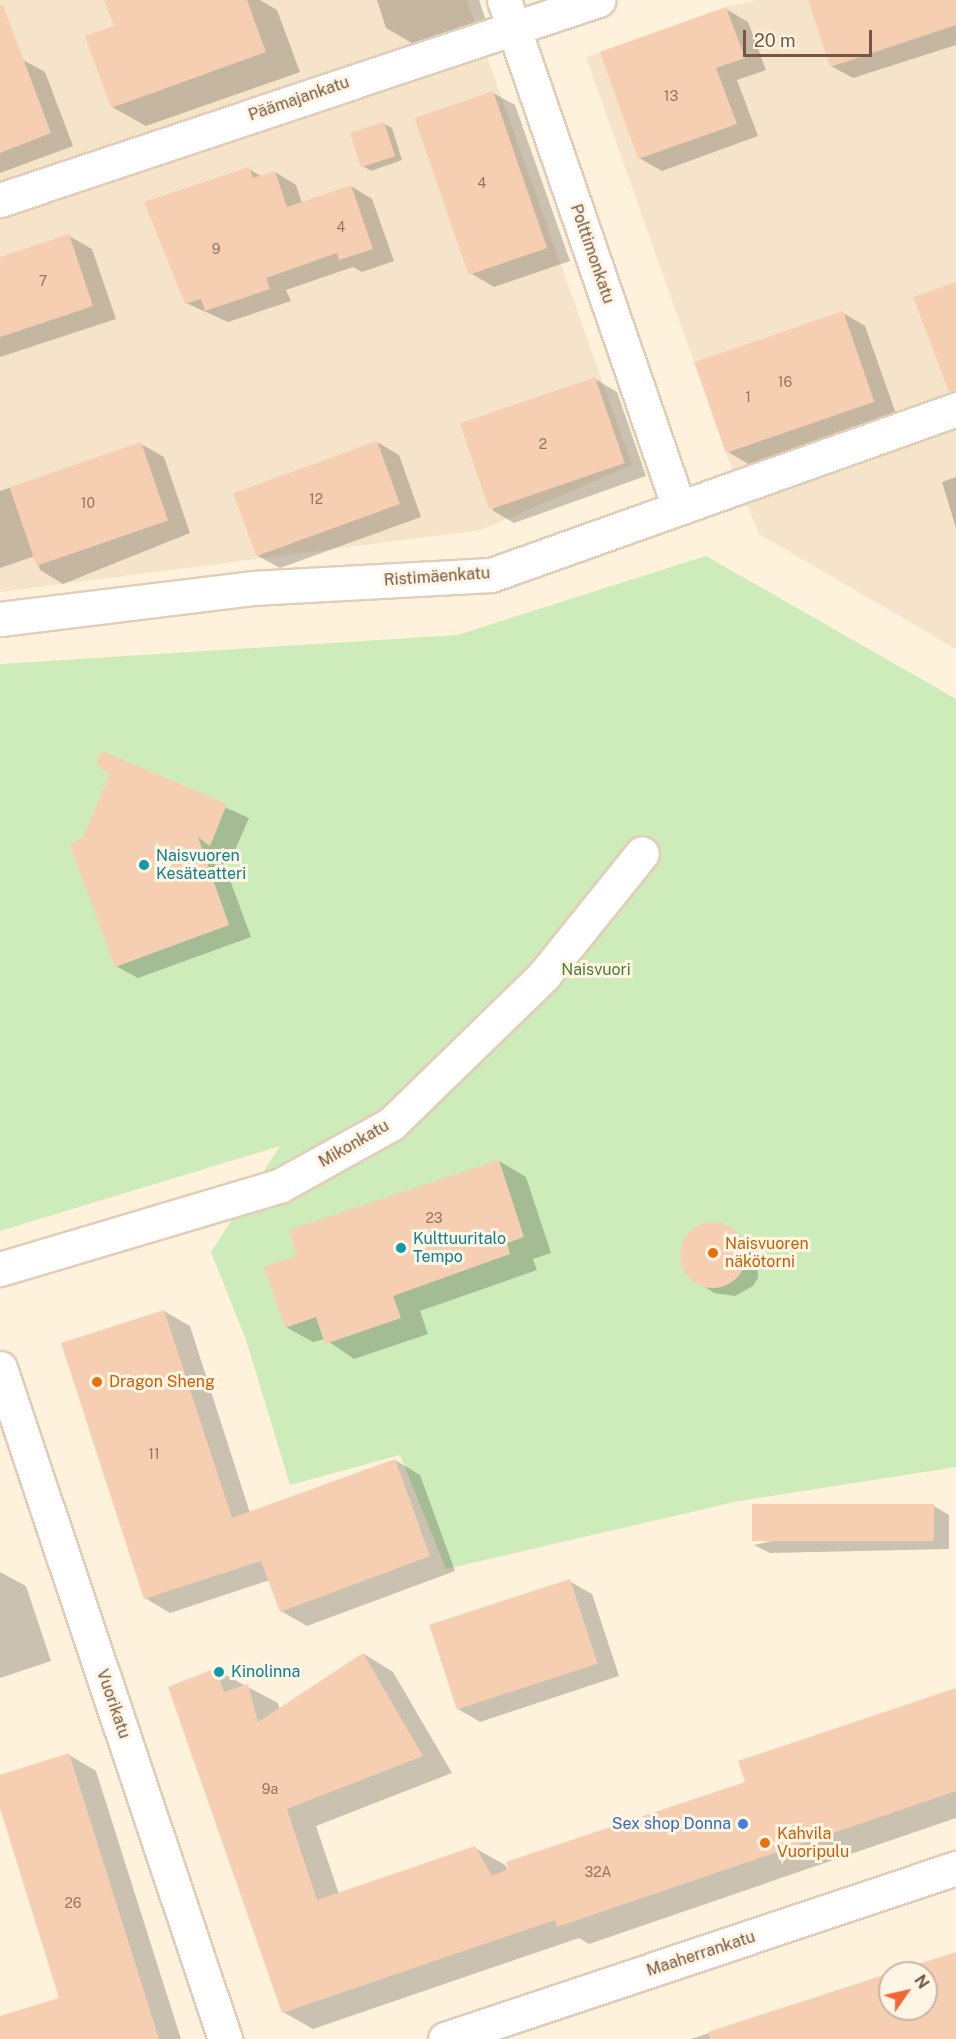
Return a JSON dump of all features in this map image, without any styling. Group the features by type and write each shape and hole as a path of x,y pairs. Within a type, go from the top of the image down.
{"street":[{"name":"Päämajankatu","path":"0,200 509,14 598,0"},
{"name":"Polttimonkatu","path":"509,14 679,508"},
{"name":"Ristimäenkatu","path":"0,619 252,588 491,575 956,409"},
{"name":"Mikonkatu","path":"0,1269 281,1185 392,1124 544,975 642,853"},
{"name":"Vuorikatu","path":"0,1368 225,2039"},
{"name":"Maaherrankatu","path":"445,2039 956,1868"}],"shaded area":[{"path":"0,0 467,0 632,465 481,530 0,592"},
{"path":"758,0 956,0 956,649 759,534 726,453 586,57 726,7"}],"green space":[{"name":"Naisvuori","path":"706,556 956,699 956,1467 739,1501 446,1569 400,1455 290,1485 246,1340 211,1252 280,1146 0,1231 0,664 457,635"}],"building":[{"path":"104,0 247,0 266,52 111,108 85,36 114,26"},
{"path":"808,0 956,0 956,25 830,67"},
{"path":"3,5 51,133 0,153 0,6"},
{"path":"726,7 745,58 716,68 737,124 638,159 600,52"},
{"path":"493,91 547,248 469,275 415,118"},
{"path":"384,122 395,156 361,167 350,133"},
{"path":"249,167 253,178 275,171 287,207 351,185 373,249 339,260 337,253 266,278 270,289 205,311 201,299 185,304 144,202"},
{"path":"69,234 93,306 0,337 0,257"},
{"path":"956,282 956,391 949,392 913,297"},
{"path":"843,311 874,402 726,453 695,362"},
{"path":"595,377 625,463 489,510 460,424"},
{"path":"377,441 400,504 256,556 233,493"},
{"path":"141,442 168,520 37,566 10,487"},
{"name":"Naisvuoren Kesäteatteri","path":"102,751 227,804 210,846 198,837 229,925 115,967 70,845 83,837 110,774 96,764"},
{"name":"Kulttuuritalo Tempo","path":"499,1160 524,1237 507,1243 510,1254 393,1296 401,1318 325,1344 316,1317 285,1328 264,1267 297,1256 289,1230"},
{"name":"Naisvuoren näkötorni","path":"719,1222 737,1231 744,1242 746,1255 744,1268 737,1279 726,1286 707,1288 689,1279 682,1268 680,1249 689,1231 700,1224"},
{"path":"164,1310 232,1518 395,1459 430,1556 280,1612 261,1561 144,1599 61,1343"},
{"path":"752,1504 934,1504 934,1541 752,1541"},
{"path":"570,1579 598,1664 457,1709 429,1625"},
{"path":"363,1653 423,1756 287,1809 317,1900 475,1846 492,1876 508,1869 506,1862 745,1782 738,1761 956,1688 956,1791 557,1927 555,1920 282,2013 168,1687 216,1668 224,1692 248,1684 258,1722"},
{"path":"69,1753 159,2039 0,2039 0,2016 59,1998 0,1808 0,1775"},
{"path":"956,1952 956,2039 710,2039 708,2032 878,1977 878,2021 938,2021 938,1961 928,1961"}],"place":[{"name":"Naisvuoren Kesäteatteri","path":"144,865"},
{"name":"Kulttuuritalo Tempo","path":"401,1248"},
{"name":"Naisvuoren näkötorni","path":"713,1253"},
{"name":"Dragon Sheng","path":"97,1382"},
{"name":"Kinolinna","path":"219,1672"},
{"name":"Sex shop Donna","path":"743,1824"},
{"name":"Kahvila Vuoripulu","path":"765,1843"}]}
